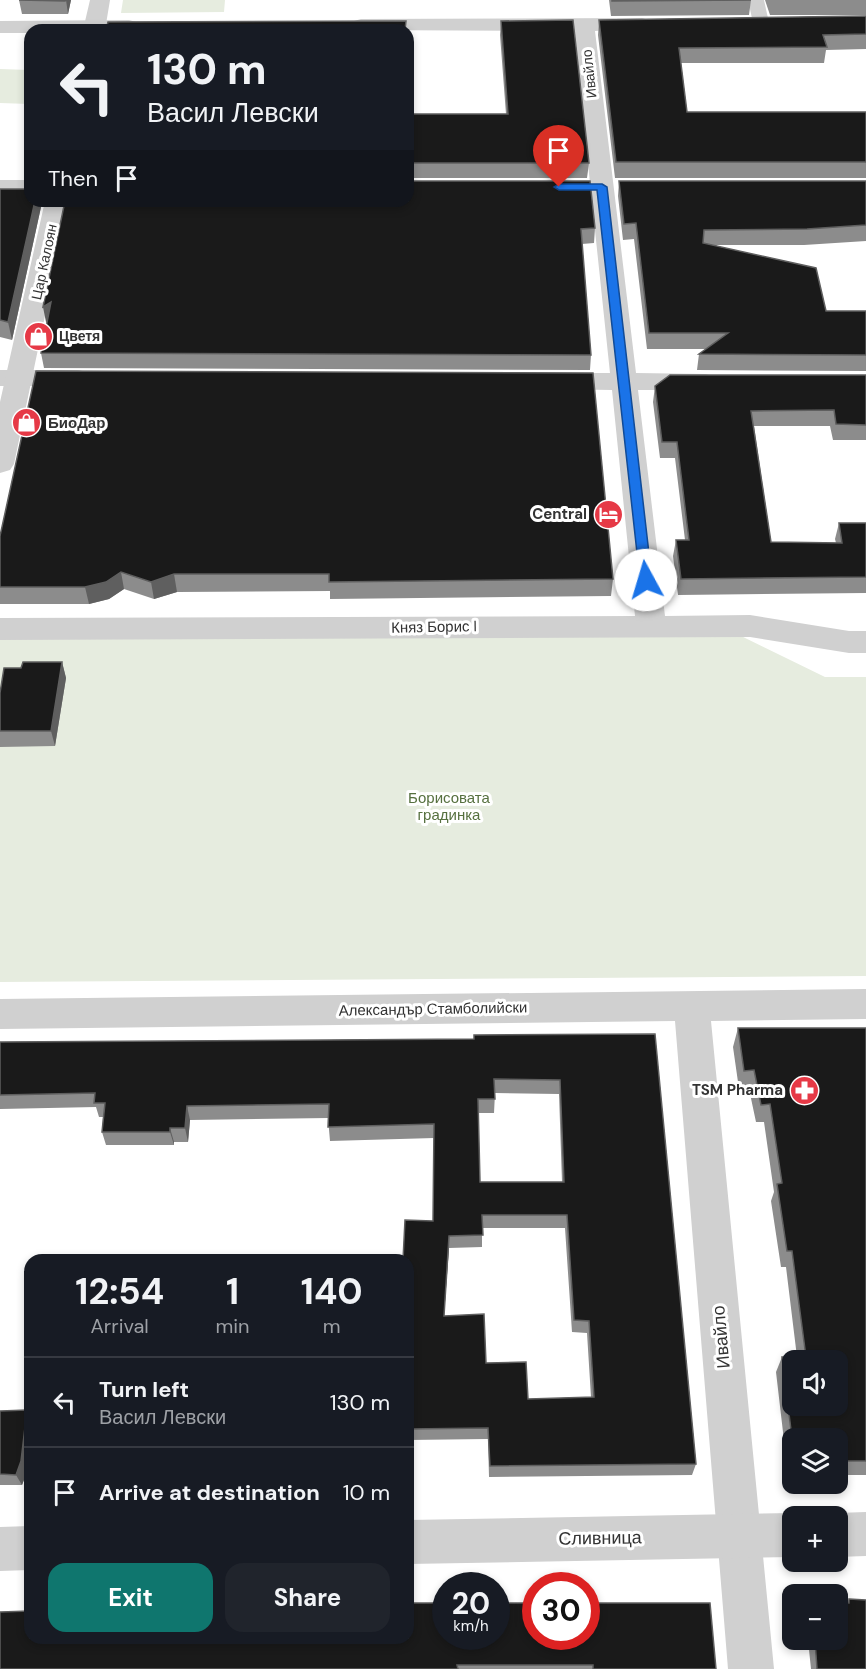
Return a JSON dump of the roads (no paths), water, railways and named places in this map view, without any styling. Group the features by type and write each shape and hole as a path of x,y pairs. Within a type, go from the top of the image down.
{"street":[{"path":"95,24 100,0"},
{"path":"738,23 784,23"},
{"name":"Ивайло","path":"584,24 651,625"},
{"path":"414,25 667,24"},
{"path":"0,27 24,27"},
{"path":"0,187 24,187"},
{"name":"Цар Калоян","path":"0,464 9,378 55,207"},
{"path":"9,378 102,378"},
{"path":"528,381 727,382"},
{"name":"Княз Борис I","path":"0,629 750,626 849,642 866,642"},
{"name":"Александър Стамболийски","path":"0,1014 866,1004"},
{"name":"Ивайло","path":"692,1006 751,1669"},
{"path":"848,1535 866,1534"},
{"name":"Сливница","path":"414,1542 782,1535"},
{"path":"0,1549 24,1548"}],"lane":[{"path":"756,0 761,23"}],"place":[{"name":"Цветя","path":"38,336"},
{"name":"БиоДар","path":"27,423"},
{"name":"Central","path":"608,514"},
{"name":"TSM Pharma","path":"804,1090"}],"park label":[{"name":"Борисовата градинка","path":"449,806"}]}
